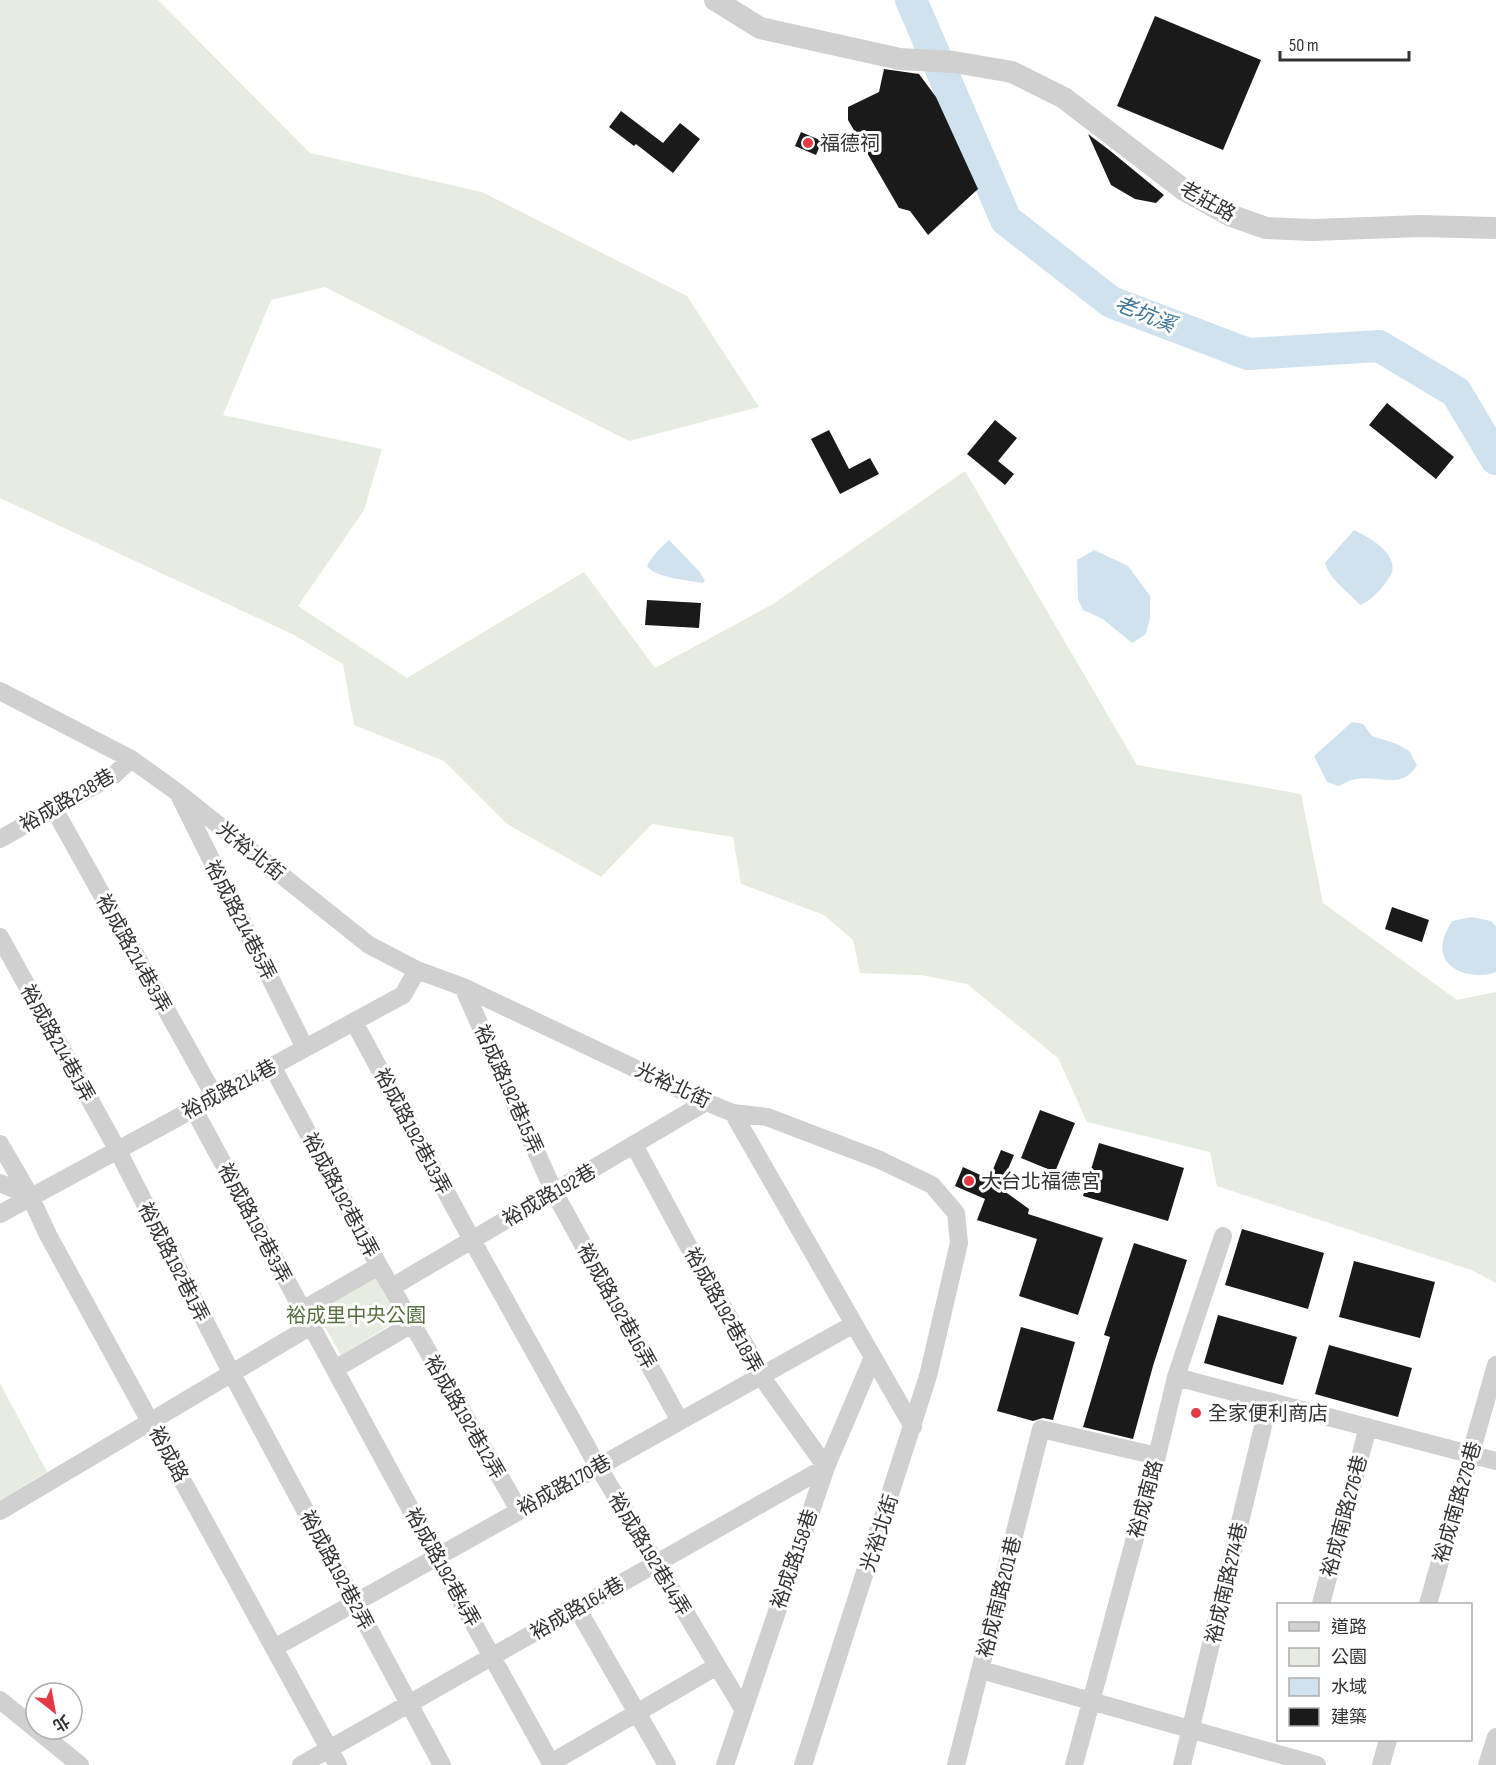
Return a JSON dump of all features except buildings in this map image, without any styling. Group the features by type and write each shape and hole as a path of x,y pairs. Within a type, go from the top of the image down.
{"street":[{"name":"老莊路","path":"715,0 760,28 900,59 954,62 1012,72 1064,98 1184,190 1228,215 1266,228 1312,230 1421,226 1496,228"},
{"name":"光裕北街","path":"0,691 131,759 177,792 369,945 417,970 463,987 733,1113 913,1427 803,1765"},
{"name":"裕成路238巷","path":"0,839 114,775 131,759"},
{"name":"裕成路214巷5弄","path":"177,792 305,1048"},
{"name":"裕成路214巷3弄","path":"54,809 215,1097"},
{"name":"裕成路214巷1弄","path":"0,937 117,1149"},
{"name":"裕成路214巷","path":"0,1214 403,995 417,970"},
{"name":"裕成路192巷15弄","path":"463,987 554,1192"},
{"name":"裕成路192巷13弄","path":"354,1022 472,1240"},
{"name":"裕成路192巷11弄","path":"272,1066 412,1324"},
{"name":"裕成路192巷","path":"392,1287 706,1102"},
{"name":"裕成路192巷3弄","path":"193,1108 335,1369"},
{"path":"733,1113 767,1117 880,1160 932,1185 956,1214 959,1243 928,1376 913,1427"},
{"name":"裕成路","path":"0,1144 338,1765"},
{"name":"裕成路192巷18弄","path":"634,1145 761,1376 826,1467"},
{"name":"裕成路192巷1弄","path":"117,1149 232,1374"},
{"path":"0,1183 30,1196"},
{"name":"裕成路192巷16弄","path":"554,1192 680,1421"},
{"name":"裕成南路","path":"1074,1765 1176,1377 1223,1236"},
{"name":"裕成路192巷14弄","path":"472,1240 598,1466 743,1708"},
{"path":"0,1511 232,1374 379,1266"},
{"path":"335,1369 412,1324"},
{"name":"裕成路192巷12弄","path":"412,1324 519,1510"},
{"name":"裕成路170巷","path":"274,1648 854,1324"},
{"name":"裕成路158巷","path":"726,1765 743,1708 826,1467 873,1357"},
{"name":"裕成南路278巷","path":"1429,1603 1496,1365"},
{"name":"裕成路192巷4弄","path":"335,1369 552,1764"},
{"name":"裕成路192巷2弄","path":"232,1374 442,1765"},
{"path":"1176,1377 1496,1461"},
{"name":"裕成南路274巷","path":"1182,1765 1269,1401"},
{"name":"裕成南路276巷","path":"1322,1603 1368,1427"},
{"name":"裕成南路201巷","path":"956,1765 1041,1429 1157,1456"},
{"name":"裕成路164巷","path":"301,1765 826,1467"},
{"path":"577,1608 667,1765"},
{"path":"552,1764 717,1666"},
{"path":"981,1670 1317,1765"},
{"path":"0,1700 80,1765"},
{"path":"1487,1765 1496,1737"},
{"path":"1381,1765 1388,1741"}],"green space":[{"path":"0,0 158,0 310,153 482,192 687,296 759,407 629,441 325,287 271,300 223,415 382,449 364,510 298,606 407,678 584,572 655,668 773,604 965,471 1137,765 1301,794 1323,903 1457,1000 1496,992 1496,1283 1471,1270 1217,1186 1210,1152 1087,1122 1058,1058 967,984 921,975 860,973 853,940 824,915 741,884 733,837 652,824 601,877 507,824 444,761 354,725 343,664 294,635 0,498"},
{"name":"裕成里中央公園","path":"374,1274 398,1320 341,1355 314,1308"},
{"path":"0,1383 47,1472 0,1500"}],"water":[{"path":"1354,530 1380,546 1390,558 1392,565 1391,574 1385,584 1371,599 1360,605 1335,580 1325,563"},
{"path":"669,540 700,572 705,581 702,583 664,576 647,566"},
{"path":"1094,550 1128,566 1150,596 1150,618 1146,634 1132,643 1103,619 1083,610 1078,599 1077,560"},
{"path":"1352,722 1363,724 1372,736 1397,744 1409,751 1417,765 1411,773 1396,780 1361,778 1350,780 1339,786 1327,782 1314,756"},
{"path":"1472,917 1491,921 1496,926 1496,972 1473,975 1457,970 1446,960 1442,945 1452,921"}],"waterway":[{"name":"老坑溪","path":"911,0 1006,220 1111,302 1248,354 1379,346 1456,392 1496,459"}],"place":[{"name":"福德祠","path":"808,143"},
{"name":"大台北福德宮","path":"969,1181"},
{"name":"全家便利商店","path":"1196,1413"}]}
